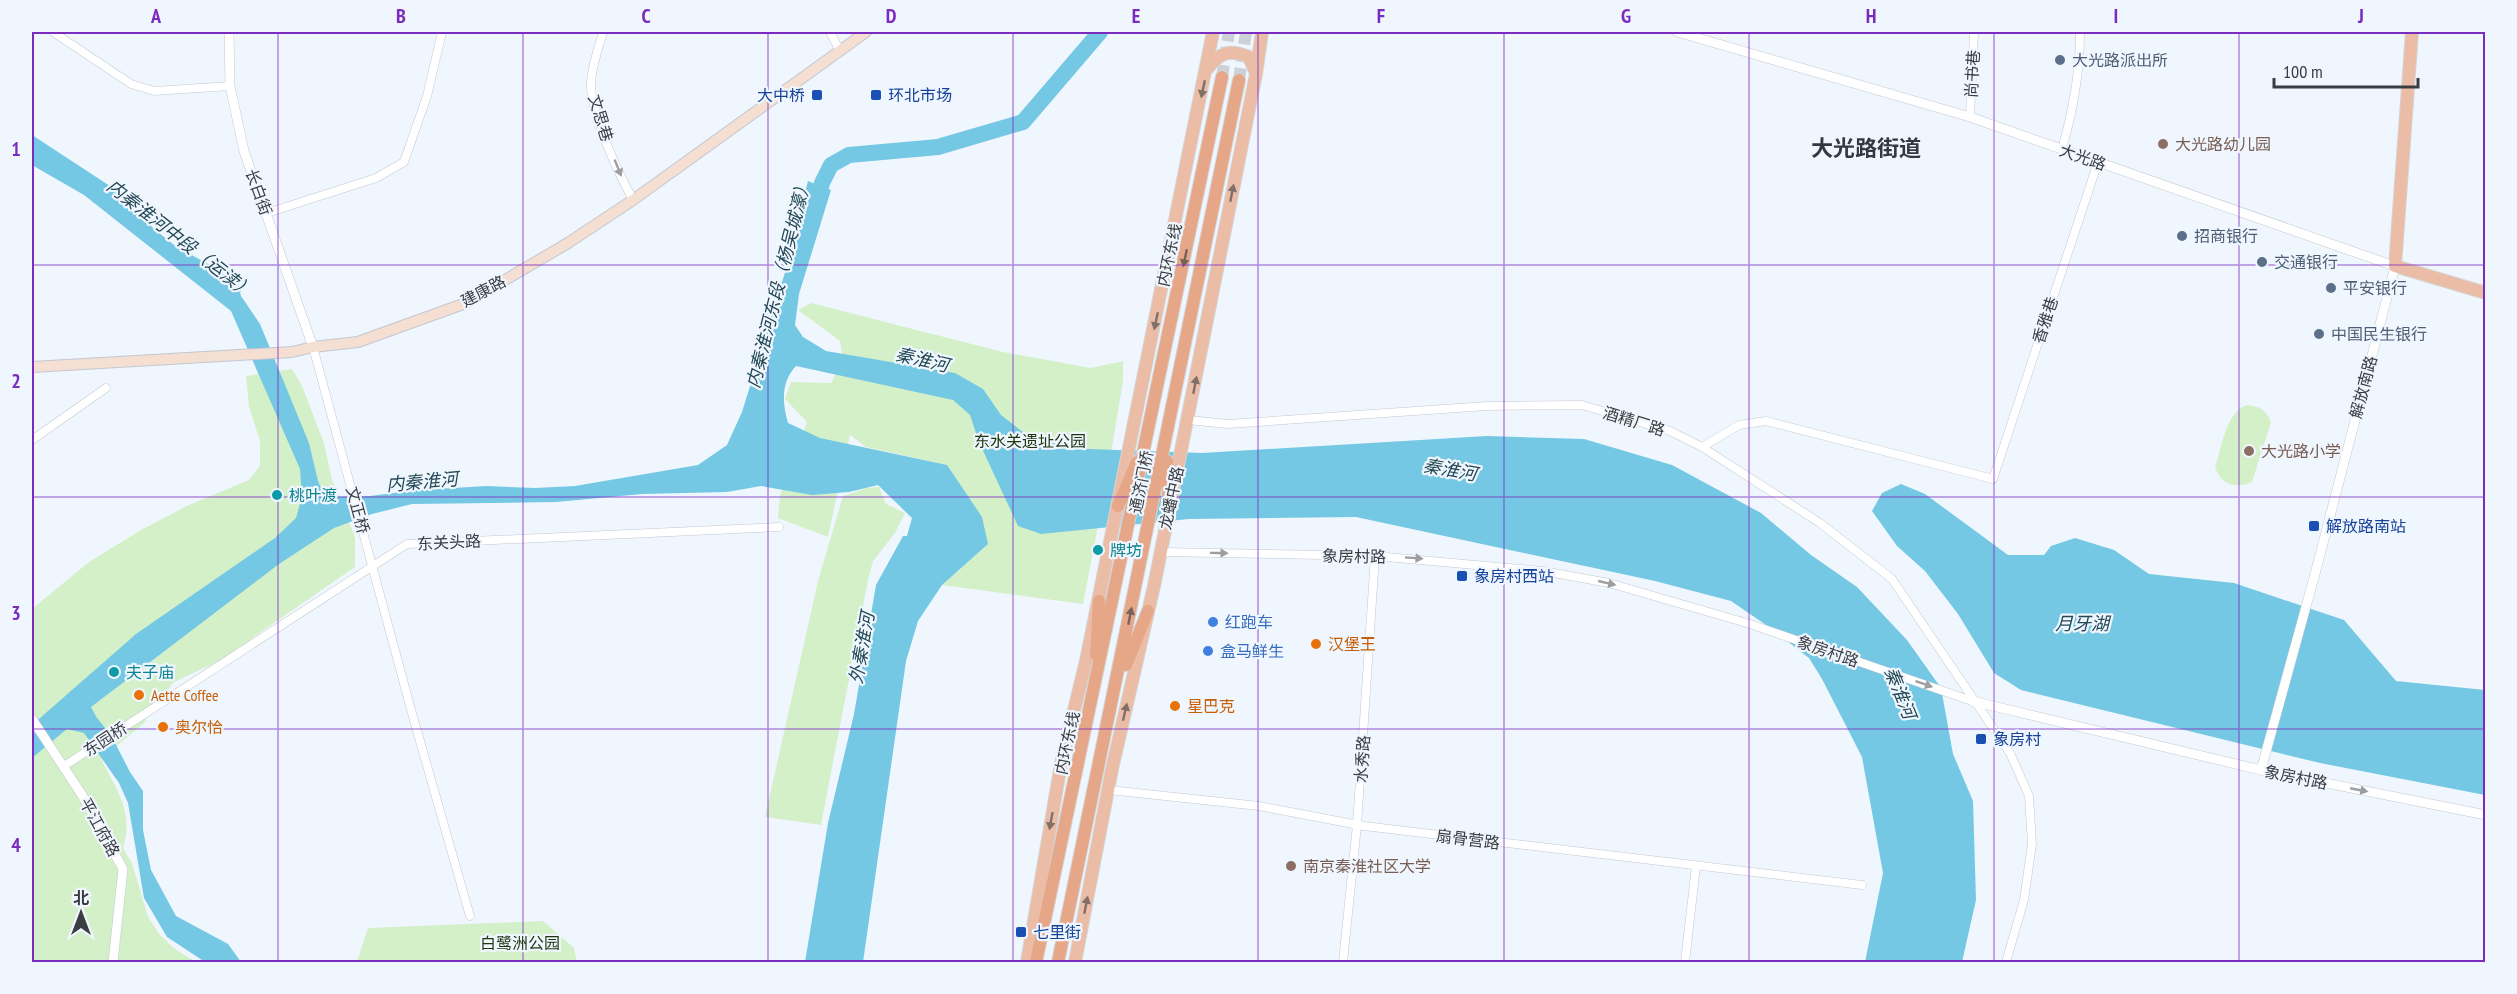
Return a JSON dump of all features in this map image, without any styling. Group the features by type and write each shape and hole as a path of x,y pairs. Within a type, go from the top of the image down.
{"highway":[{"name":"内环东线","path":"1147,439 1222,77"},
{"name":"内环东线","path":"1166,439 1239,80"},
{"path":"1118,506 1147,439"},
{"name":"通济门桥","path":"1129,530 1147,439"},
{"path":"1166,439 1168,511"},
{"name":"通济门桥","path":"1115,694 1166,439"},
{"name":"内环东线","path":"1036,963 1129,530"},
{"path":"1095,692 1099,601"},
{"path":"1058,963 1115,694 1148,611"}],"main road":[{"name":"建康路","path":"32,367 233,356 358,342 466,303 568,243 633,200 866,32"},
{"path":"1027,963 1061,764 1099,601 1208,68 1213,32"},
{"name":"龙蟠中路","path":"1075,963 1109,790 1188,420 1256,74 1262,32"},
{"path":"1208,68 1221,53 1231,52 1249,57 1256,74"}],"street":[{"path":"53,32 131,84 154,91 230,86"},
{"name":"长白街","path":"229,32 230,86 244,151 313,347"},
{"path":"267,213 376,178 404,162 427,96 442,32"},
{"name":"文思巷","path":"603,32 591,79 592,100 633,200"},
{"path":"830,32 840,51"},
{"name":"大光路","path":"1677,32 1970,117 2395,266 2486,292"},
{"name":"尚书巷","path":"1970,117 1974,32"},
{"path":"2062,149 2072,114 2080,56 2080,32"},
{"name":"解放南路","path":"2260,770 2313,582 2395,266 2412,32"},
{"name":"香雅巷","path":"1702,447 1739,425 1766,421 1993,479 2098,162"},
{"name":"文正桥","path":"313,347 470,916"},
{"path":"32,440 106,388"},
{"name":"酒精厂路","path":"1188,420 1228,424 1487,406 1582,405 1670,431 1702,447 1820,523 1892,579 1972,701 2010,753 2029,795 2032,844 2024,900 2006,963"},
{"name":"东关头路","path":"135,720 407,544 779,527"},
{"name":"象房村路","path":"1161,552 1375,555 1543,571 1609,583 1750,624 1972,701 2260,770 2486,815"},
{"name":"水秀路","path":"1342,963 1357,825 1375,555"},
{"name":"平江府路","path":"32,719 64,766 123,869 113,963"},
{"name":"东园桥","path":"64,766 135,720"},
{"name":"扇骨营路","path":"1109,790 1259,806 1357,825 1862,885"},
{"path":"1685,963 1696,866"}],"green space":[{"name":"东水关遗址公园","path":"811,303 1003,352 1091,368 1123,361 1123,381 1083,604 942,585 988,544 947,465 866,447 850,435 828,537 778,518 780,495 807,422 785,399 791,382 831,383 843,360 840,341 798,310"},
{"name":"夫子庙","path":"292,369 302,386 324,443 332,480 355,537 355,567 219,661 174,682 143,724 101,759 118,791 125,812 126,835 123,848 132,863 148,917 160,935 175,949 196,962 32,962 32,609 89,562 141,530 187,506 249,480 260,466 260,441 249,407 246,376"},
{"path":"2247,405 2262,409 2271,422 2252,482 2234,485 2225,482 2215,467 2229,422 2240,409"},
{"path":"879,487 886,504 905,513 895,533 873,561 821,825 765,817 818,581 843,496 867,488"},
{"name":"白鹭洲公园","path":"543,921 574,948 577,962 353,962 358,959 368,928"}],"water":[{"name":"秦淮河","path":"32,135 113,188 153,228 174,245 213,267 243,289 240,292 241,296 260,324 309,443 318,481 325,497 370,496 417,490 487,486 535,488 575,486 698,465 727,445 742,412 786,269 808,181 831,190 799,294 795,325 803,337 826,351 955,373 983,389 1001,415 1033,440 1089,449 1202,453 1487,436 1584,439 1672,465 1761,513 1811,555 1857,587 1907,640 1941,688 1953,754 1973,801 1976,900 1962,962 1865,962 1883,873 1862,757 1809,658 1731,601 1655,581 1356,517 1189,519 1041,534 1018,526 979,442 970,415 953,400 796,366 791,372 784,393 788,423 820,438 947,465 982,517 988,544 942,585 918,621 906,661 863,962 805,962 828,823 854,714 876,585 903,536 907,536 912,518 878,485 849,492 812,495 761,486 727,492 642,494 556,502 412,504 372,514 334,528 279,564 91,707 111,735 130,772 143,791 143,830 151,870 176,916 228,944 241,962 205,962 167,937 144,898 128,803 119,783 84,733 67,729 32,758 32,725 136,634 275,538 296,518 302,497 300,469 231,311 84,195 32,165"},
{"name":"月牙湖","path":"1901,484 1925,494 2008,555 2044,555 2051,546 2075,538 2114,550 2149,574 2234,583 2344,620 2396,681 2485,690 2485,795 2320,763 2021,690 1994,673 1958,614 1925,571 1897,546 1872,511 1882,493"}],"waterway":[{"name":"内秦淮河东段（杨吴城濠）","path":"816,208 822,183 831,165 849,155 938,147 1023,122 1100,32"}],"tunnel":[{"path":"1222,77 1229,32"},
{"path":"1239,80 1246,32"}],"place":[{"name":"大光路派出所","path":"2060,60"},
{"name":"大中桥","path":"817,95"},
{"name":"环北市场","path":"876,95"},
{"name":"大光路幼儿园","path":"2163,144"},
{"name":"招商银行","path":"2182,236"},
{"name":"交通银行","path":"2262,262"},
{"name":"平安银行","path":"2331,288"},
{"name":"中国民生银行","path":"2319,334"},
{"name":"大光路小学","path":"2249,451"},
{"name":"桃叶渡","path":"277,495"},
{"name":"解放路南站","path":"2314,526"},
{"name":"牌坊","path":"1098,550"},
{"name":"象房村西站","path":"1462,576"},
{"name":"红跑车","path":"1213,622"},
{"name":"汉堡王","path":"1316,644"},
{"name":"盒马鲜生","path":"1208,651"},
{"name":"夫子庙","path":"114,672"},
{"name":"Aette Coffee","path":"139,695"},
{"name":"星巴克","path":"1175,706"},
{"name":"奥尔恰","path":"163,727"},
{"name":"象房村","path":"1981,739"},
{"name":"南京秦淮社区大学","path":"1291,866"},
{"name":"七里街","path":"1021,932"}],"district":[{"name":"大光路街道","path":"1866,148"}],"water label":[{"name":"内秦淮河中段（运渎）","path":"180,239"},
{"name":"内秦淮河","path":"422,482"},
{"name":"外秦淮河","path":"862,648"}]}
